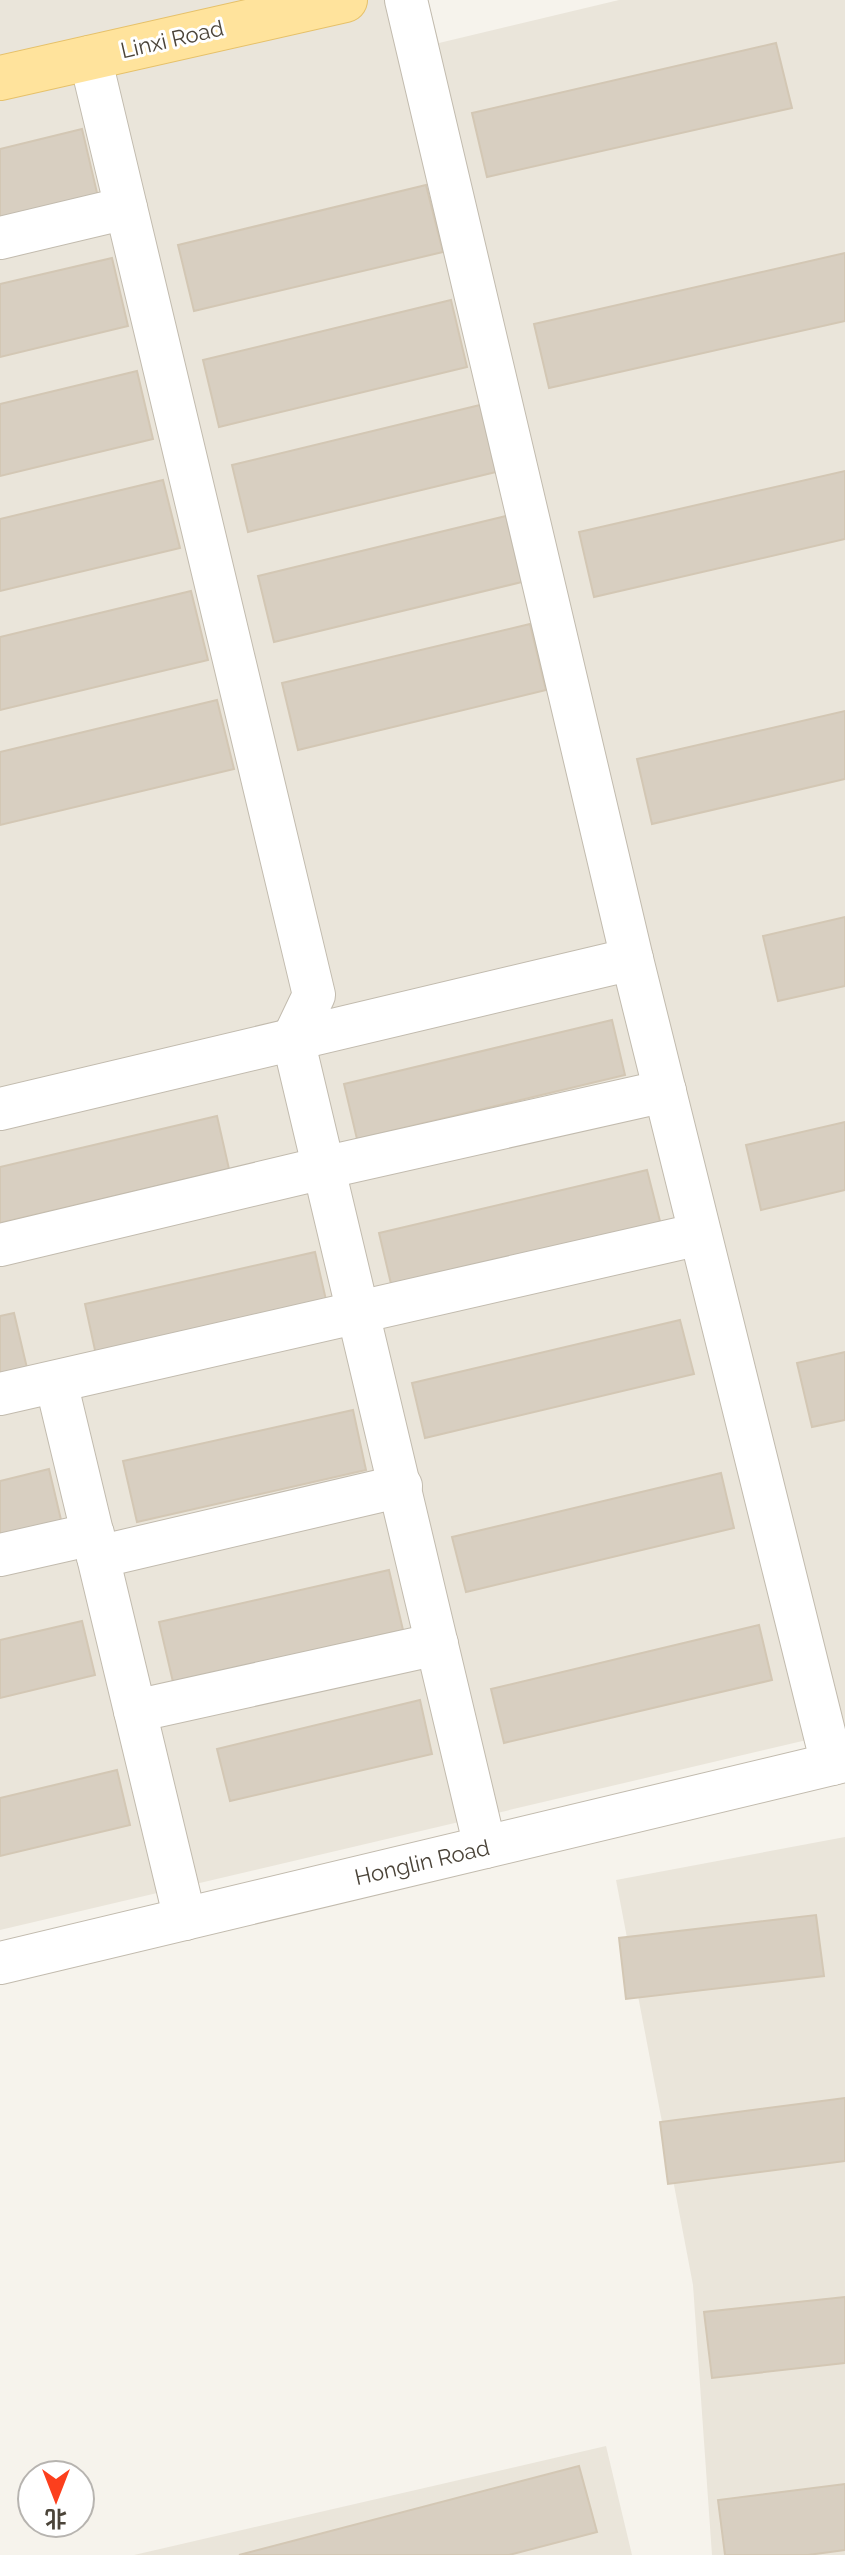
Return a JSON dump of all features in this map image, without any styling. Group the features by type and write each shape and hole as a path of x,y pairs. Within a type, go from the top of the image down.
{"main road":[{"name":"Linxi Road","path":"0,78 345,0"}],"street":[{"path":"406,0 632,959 700,1234 838,1762"},
{"path":"90,57 314,995 293,1039 485,1847"},
{"path":"0,238 126,208"},
{"path":"0,1109 632,959"},
{"path":"0,1245 665,1091"},
{"path":"0,1394 700,1234"},
{"path":"56,1382 185,1919"},
{"path":"0,1555 96,1546 401,1486"},
{"path":"135,1711 437,1644"},
{"name":"Honglin Road","path":"0,1963 838,1762"}],"shaded area":[{"path":"0,0 428,0 439,43 619,0 845,0 845,1731 0,1930"},
{"path":"845,1837 845,2555 712,2555 693,2285 616,1880"},
{"path":"606,2446 632,2555 134,2555"}],"building":[{"path":"776,43 792,108 487,177 472,113"},
{"path":"82,129 98,197 0,221 0,149"},
{"path":"426,185 443,252 194,311 178,245"},
{"path":"845,253 845,321 549,388 534,324"},
{"path":"112,258 128,326 0,357 0,284"},
{"path":"451,300 467,367 219,427 203,360"},
{"path":"137,371 153,439 0,476 0,404"},
{"path":"480,405 496,472 248,532 232,465"},
{"path":"845,471 845,539 594,597 579,532"},
{"path":"163,480 180,548 0,591 0,519"},
{"path":"506,516 522,582 274,642 258,576"},
{"path":"191,591 208,660 0,710 0,637"},
{"path":"530,624 546,690 298,750 282,683"},
{"path":"217,700 234,769 0,825 0,752"},
{"path":"845,711 845,779 652,824 637,759"},
{"path":"845,917 845,986 778,1001 763,936"},
{"path":"612,1020 625,1075 357,1139 344,1084"},
{"path":"217,1116 229,1169 0,1223 0,1167"},
{"path":"845,1122 845,1190 761,1210 746,1145"},
{"path":"647,1170 661,1225 392,1288 379,1233"},
{"path":"315,1252 329,1313 98,1364 85,1304"},
{"path":"14,1313 27,1368 0,1375 0,1316"},
{"path":"680,1320 694,1374 425,1438 412,1383"},
{"path":"845,1352 845,1420 812,1427 797,1363"},
{"path":"353,1410 366,1470 137,1522 123,1461"},
{"path":"49,1469 62,1524 0,1539 0,1481"},
{"path":"721,1473 734,1528 466,1592 452,1537"},
{"path":"389,1570 403,1630 173,1682 159,1622"},
{"path":"82,1621 95,1675 0,1698 0,1640"},
{"path":"759,1625 772,1680 504,1743 491,1689"},
{"path":"420,1700 432,1754 230,1801 217,1749"},
{"path":"117,1770 130,1825 0,1856 0,1798"},
{"path":"816,1915 824,1976 626,1999 619,1938"},
{"path":"845,2098 845,2161 668,2184 660,2122"},
{"path":"845,2297 845,2363 712,2378 704,2312"},
{"path":"579,2466 597,2532 509,2555 239,2555"},
{"path":"845,2484 845,2550 808,2555 725,2555 718,2500"}]}
